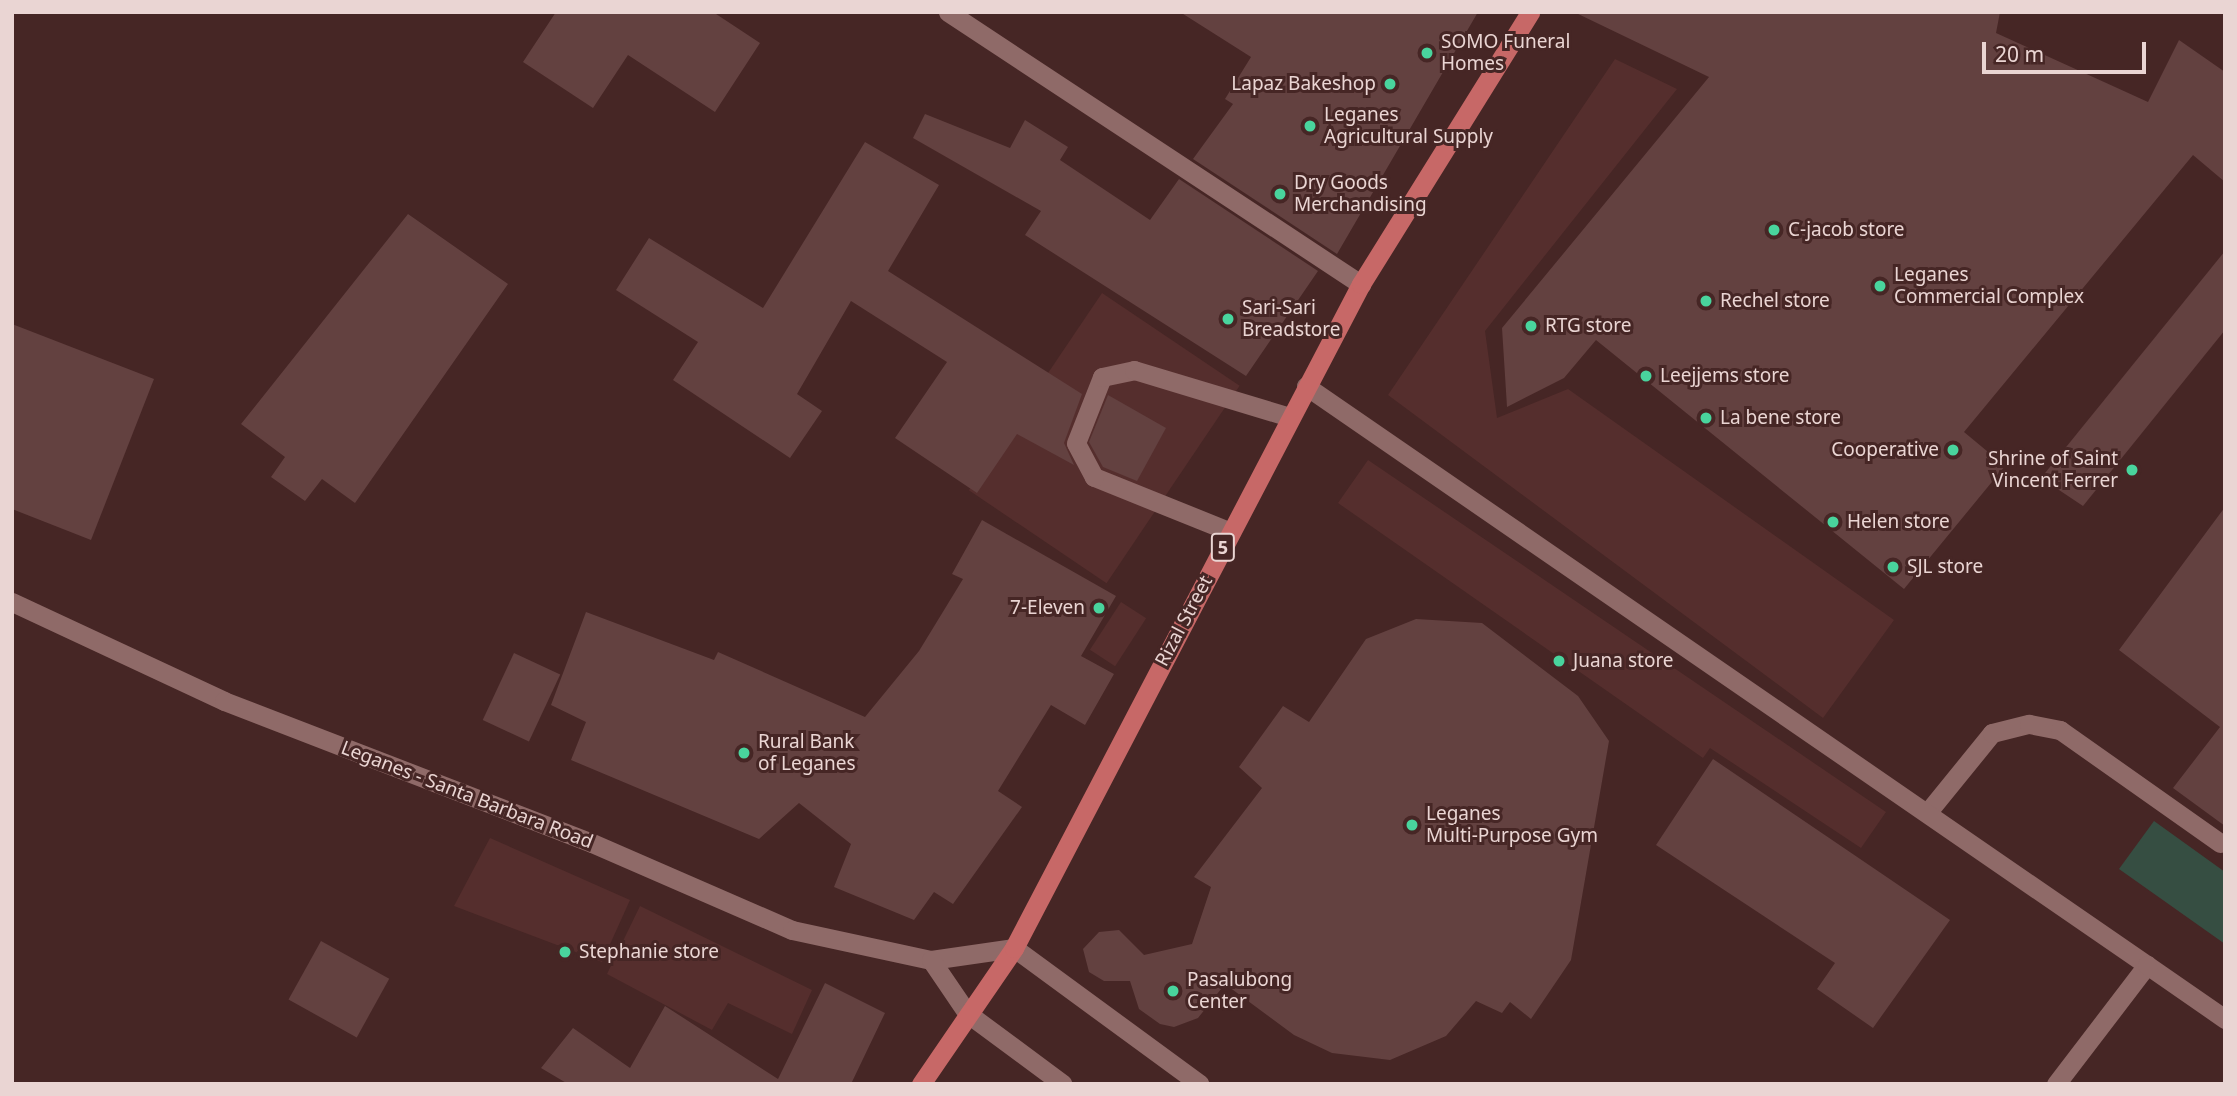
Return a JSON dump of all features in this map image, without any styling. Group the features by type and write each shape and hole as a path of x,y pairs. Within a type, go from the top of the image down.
{"main road":[{"path":"948,12 1361,284"},
{"name":"Rizal Street","path":"921,1084 967,1013 1014,948 1361,284 1530,12"},
{"path":"1230,532 1094,477 1076,443 1102,377 1134,370 1290,417"},
{"path":"1306,386 2225,1019"},
{"name":"Leganes - Santa Barbara Road","path":"12,602 224,701 592,844 792,930 930,960"},
{"path":"1927,813 1992,733 2029,724 2060,730 2220,842"},
{"path":"1063,1084 967,1013 930,960 1014,948 1200,1084"},
{"path":"2056,1084 2147,965"}],"shaded area":[{"path":"1615,59 1677,89 1485,331 1497,418 1568,389 1894,620 1823,718 1388,395"},
{"path":"1102,293 1240,386 1107,583 969,490"},
{"path":"1368,460 1886,812 1861,848 1710,748 1703,758 1338,503"},
{"path":"1121,602 1146,618 1115,666 1090,650"},
{"path":"490,838 630,900 602,962 454,906"},
{"path":"640,906 812,990 792,1034 728,1003 712,1030 607,974"}],"green space":[{"path":"2154,821 2225,872 2225,944 2119,869"}],"building":[{"path":"556,12 713,12 760,43 715,112 628,55 593,108 523,62"},
{"path":"1180,12 1478,12 1337,254 1193,159 1233,104 1225,99 1251,57"},
{"path":"1574,12 2000,12 1996,33 2148,102 2179,40 2225,72 2225,182 2193,155 1964,432 2005,466 1904,589 1596,340 1564,378 1507,407 1502,328 1709,77"},
{"path":"925,114 1010,148 1025,120 1068,147 1060,160 1150,220 1179,179 1318,271 1246,376 1025,235 1041,211 913,138"},
{"path":"865,142 939,185 888,271 1082,394 1064,443 1074,465 1017,434 977,493 895,438 947,362 851,301 797,394 822,411 790,458 673,380 698,342 616,290 649,238 763,308"},
{"path":"408,214 508,284 355,503 322,479 305,501 271,477 285,457 241,424"},
{"path":"2225,251 2225,330 2083,506 2041,478"},
{"path":"12,324 154,379 91,540 12,509"},
{"path":"1108,395 1166,428 1137,481 1103,467 1089,442"},
{"path":"2225,507 2225,826 2173,788 2220,727 2119,650"},
{"path":"982,520 1116,596 1081,656 1114,674 1085,725 1051,705 998,791 1022,807 953,904 934,892 914,920 834,887 851,844 799,803 759,839 571,760 586,722 551,705 586,612 714,660 718,652 865,717 919,651 963,579 952,574"},
{"name":"Leganes Multi-Purpose Gym","path":"1416,619 1482,623 1578,696 1609,741 1571,960 1531,1019 1510,1002 1502,1013 1476,1001 1446,1036 1390,1060 1332,1053 1294,1035 1225,984 1198,1018 1174,1027 1160,1024 1139,1009 1130,981 1104,981 1089,972 1083,949 1099,932 1119,930 1144,955 1192,944 1211,887 1194,877 1262,788 1239,767 1283,706 1309,722 1366,639"},
{"path":"514,653 560,675 529,742 483,720"},
{"path":"1713,759 1950,920 1873,1028 1817,989 1835,963 1656,845"},
{"path":"321,941 389,979 357,1037 289,1000"},
{"path":"825,983 885,1013 851,1084 568,1084 541,1068 573,1028 630,1068 665,1006 778,1079"}],"place":[{"name":"SOMO Funeral Homes","path":"1427,53"},
{"name":"Lapaz Bakeshop","path":"1390,84"},
{"name":"Leganes Agricultural Supply","path":"1310,126"},
{"name":"Dry Goods Merchandising","path":"1280,194"},
{"name":"C-jacob store","path":"1774,230"},
{"name":"Leganes Commercial Complex","path":"1880,286"},
{"name":"Rechel store","path":"1706,301"},
{"name":"Sari-Sari Breadstore","path":"1228,319"},
{"name":"RTG store","path":"1531,326"},
{"name":"Leejjems store","path":"1646,376"},
{"name":"La bene store","path":"1706,418"},
{"name":"Cooperative","path":"1953,450"},
{"name":"Shrine of Saint Vincent Ferrer","path":"2132,470"},
{"name":"Helen store","path":"1833,522"},
{"name":"SJL store","path":"1893,567"},
{"name":"7-Eleven","path":"1099,608"},
{"name":"Juana store","path":"1559,661"},
{"name":"Rural Bank of Leganes","path":"744,753"},
{"name":"Leganes Multi-Purpose Gym","path":"1412,825"},
{"name":"Stephanie store","path":"565,952"},
{"name":"Pasalubong Center","path":"1173,991"}]}
